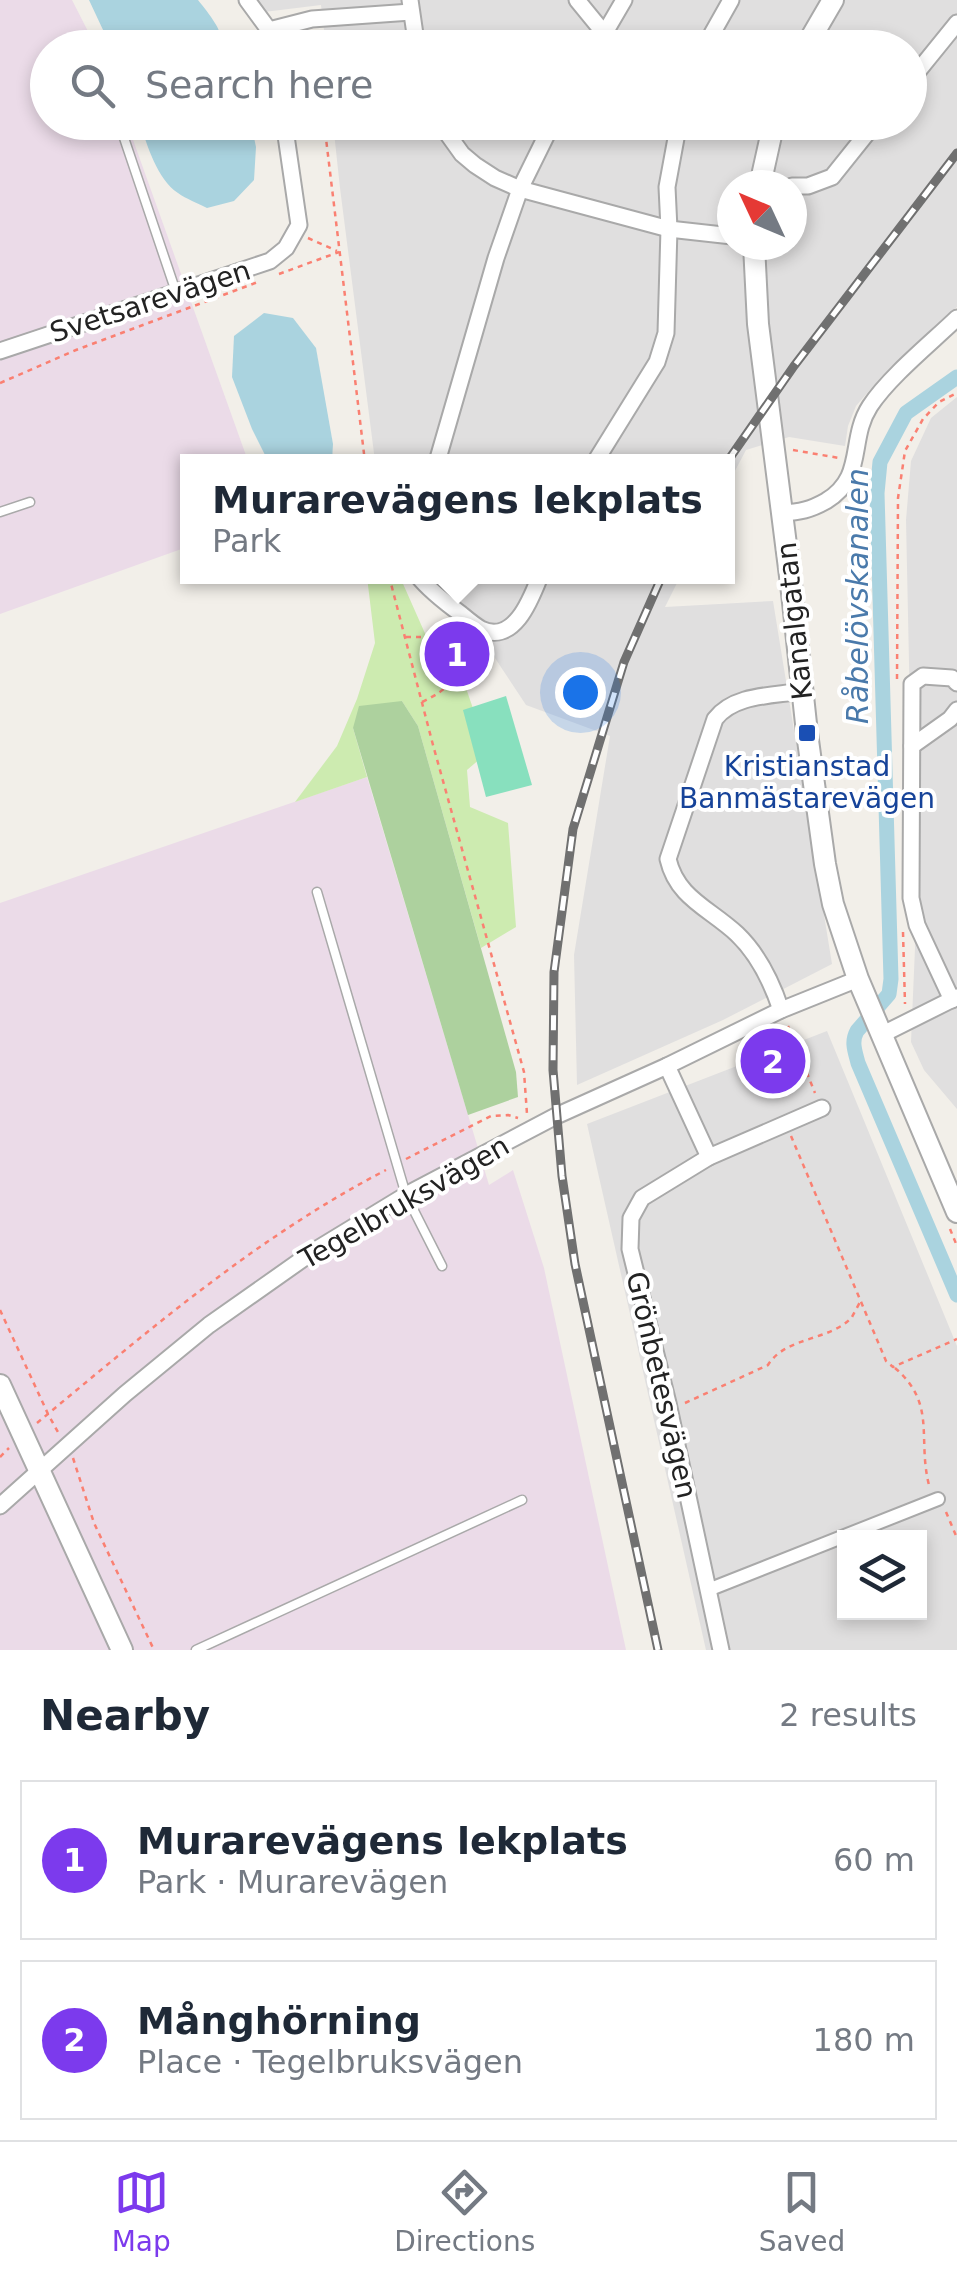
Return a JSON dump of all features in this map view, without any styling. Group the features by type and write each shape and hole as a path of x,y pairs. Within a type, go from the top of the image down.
{"street":[{"path":"248,0 269,30 312,18 410,6"},
{"path":"576,0 594,30"},
{"path":"606,30 624,0"},
{"path":"714,30 731,0"},
{"path":"814,30 832,0"},
{"path":"927,60 957,22"},
{"path":"287,140 299,224 294,232"},
{"path":"452,140 462,154 495,178 520,189 668,228 717,234"},
{"path":"438,454 496,258 520,189 544,140"},
{"path":"601,454 657,362 666,333 667,187 676,140"},
{"path":"768,170 772,140"},
{"path":"807,186 832,177 862,140"},
{"name":"Svetsarevägen","path":"0,351 270,262 286,248 294,232"},
{"name":"Kanalgatan","path":"755,260 758,324 825,864 846,948 957,1212"},
{"path":"782,512 803,512 842,489 854,469 861,424 872,403 957,318"},
{"path":"427,584 484,631 499,632 517,622 537,584"},
{"path":"880,1027 955,999 917,925 911,898 912,684 924,676 952,678 957,682"},
{"path":"783,1016 753,953 738,935 683,891 672,878 668,859 714,719 722,708 737,701 802,691"},
{"path":"912,746 950,720 957,710"},
{"name":"Tegelbruksvägen","path":"0,1506 209,1325 314,1251 406,1196 556,1116 783,1016 862,988"},
{"path":"667,1066 709,1156"},
{"name":"Grönbetesvägen","path":"722,1650 630,1248 631,1218 642,1198 709,1156 822,1108"},
{"path":"0,1386 122,1650"},
{"path":"708,1590 938,1500"}],"lane":[{"path":"125,140 176,292"},
{"path":"0,512 30,502"},
{"path":"316,892 406,1196 442,1266"},
{"path":"196,1650 522,1500"}],"path":[{"path":"326,140 364,454"},
{"path":"294,232 339,252"},
{"path":"0,383 76,350 339,252"},
{"path":"786,448 844,459"},
{"path":"0,1457 163,1318 289,1225 341,1193 491,1116 528,1117 524,1072 391,584"},
{"path":"422,702 438,695 452,681 455,666 449,652 450,637 458,612"},
{"path":"405,637 450,637"},
{"path":"783,1016 822,1108"},
{"path":"786,1122 886,1361 910,1381 918,1396 924,1418 923,1444 930,1490 944,1508 957,1538"},
{"path":"670,1410 749,1376 768,1365 776,1353 840,1326 853,1316 860,1301"},
{"path":"0,1310 48,1414 76,1462 94,1523 154,1650"},
{"path":"894,1368 957,1340"}],"shaded area":[{"path":"0,0 72,0 87,30 30,30 30,140 133,140 245,454 180,454 180,550 0,614"},
{"path":"255,0 957,0 957,307 882,376 856,406 845,446 789,437 746,450 735,471 735,454 374,454 335,140 927,140 927,30 324,30 321,5 264,12"},
{"path":"957,397 957,1109 924,1070 911,1042 915,948 906,520 911,461 931,418"},
{"path":"419,584 676,584 665,607 773,601 832,964 723,1020 577,1085 574,955 610,736 526,705 481,637"},
{"path":"367,777 489,1185 513,1170 544,1268 626,1650 0,1650 0,903"},
{"path":"827,1031 957,1346 957,1650 706,1650 587,1124"}],"green space":[{"path":"368,584 403,584 435,656 457,662 488,752 467,770 470,807 508,823 516,927 481,948 418,726 402,701 353,728 367,777 295,802 337,746 375,643"},
{"path":"506,696 532,785 486,797 463,710"},
{"path":"402,701 418,726 516,1072 518,1097 468,1115 353,728 359,706"}],"water":[{"path":"89,0 198,0 219,30 103,30"},
{"path":"146,140 255,140 254,180 234,201 207,208 171,187"},
{"path":"264,313 293,318 316,348 332,454 264,454 232,377 234,336"}],"waterway":[{"name":"Råbelövskanalen","path":"957,377 906,413 880,462 877,493 891,979 889,994 857,1031 854,1043 858,1063 957,1295"}],"railway":[{"path":"733,454 794,366 957,153"},
{"path":"658,584 624,662 573,829 554,972 553,1070 562,1176 575,1264 658,1650"}],"place":[{"name":"Murarevägens lekplats","path":"457,654"},
{"name":"Kristianstad Banmästarevägen","path":"807,733"},
{"name":"Månghörning","path":"773,1061"}]}
